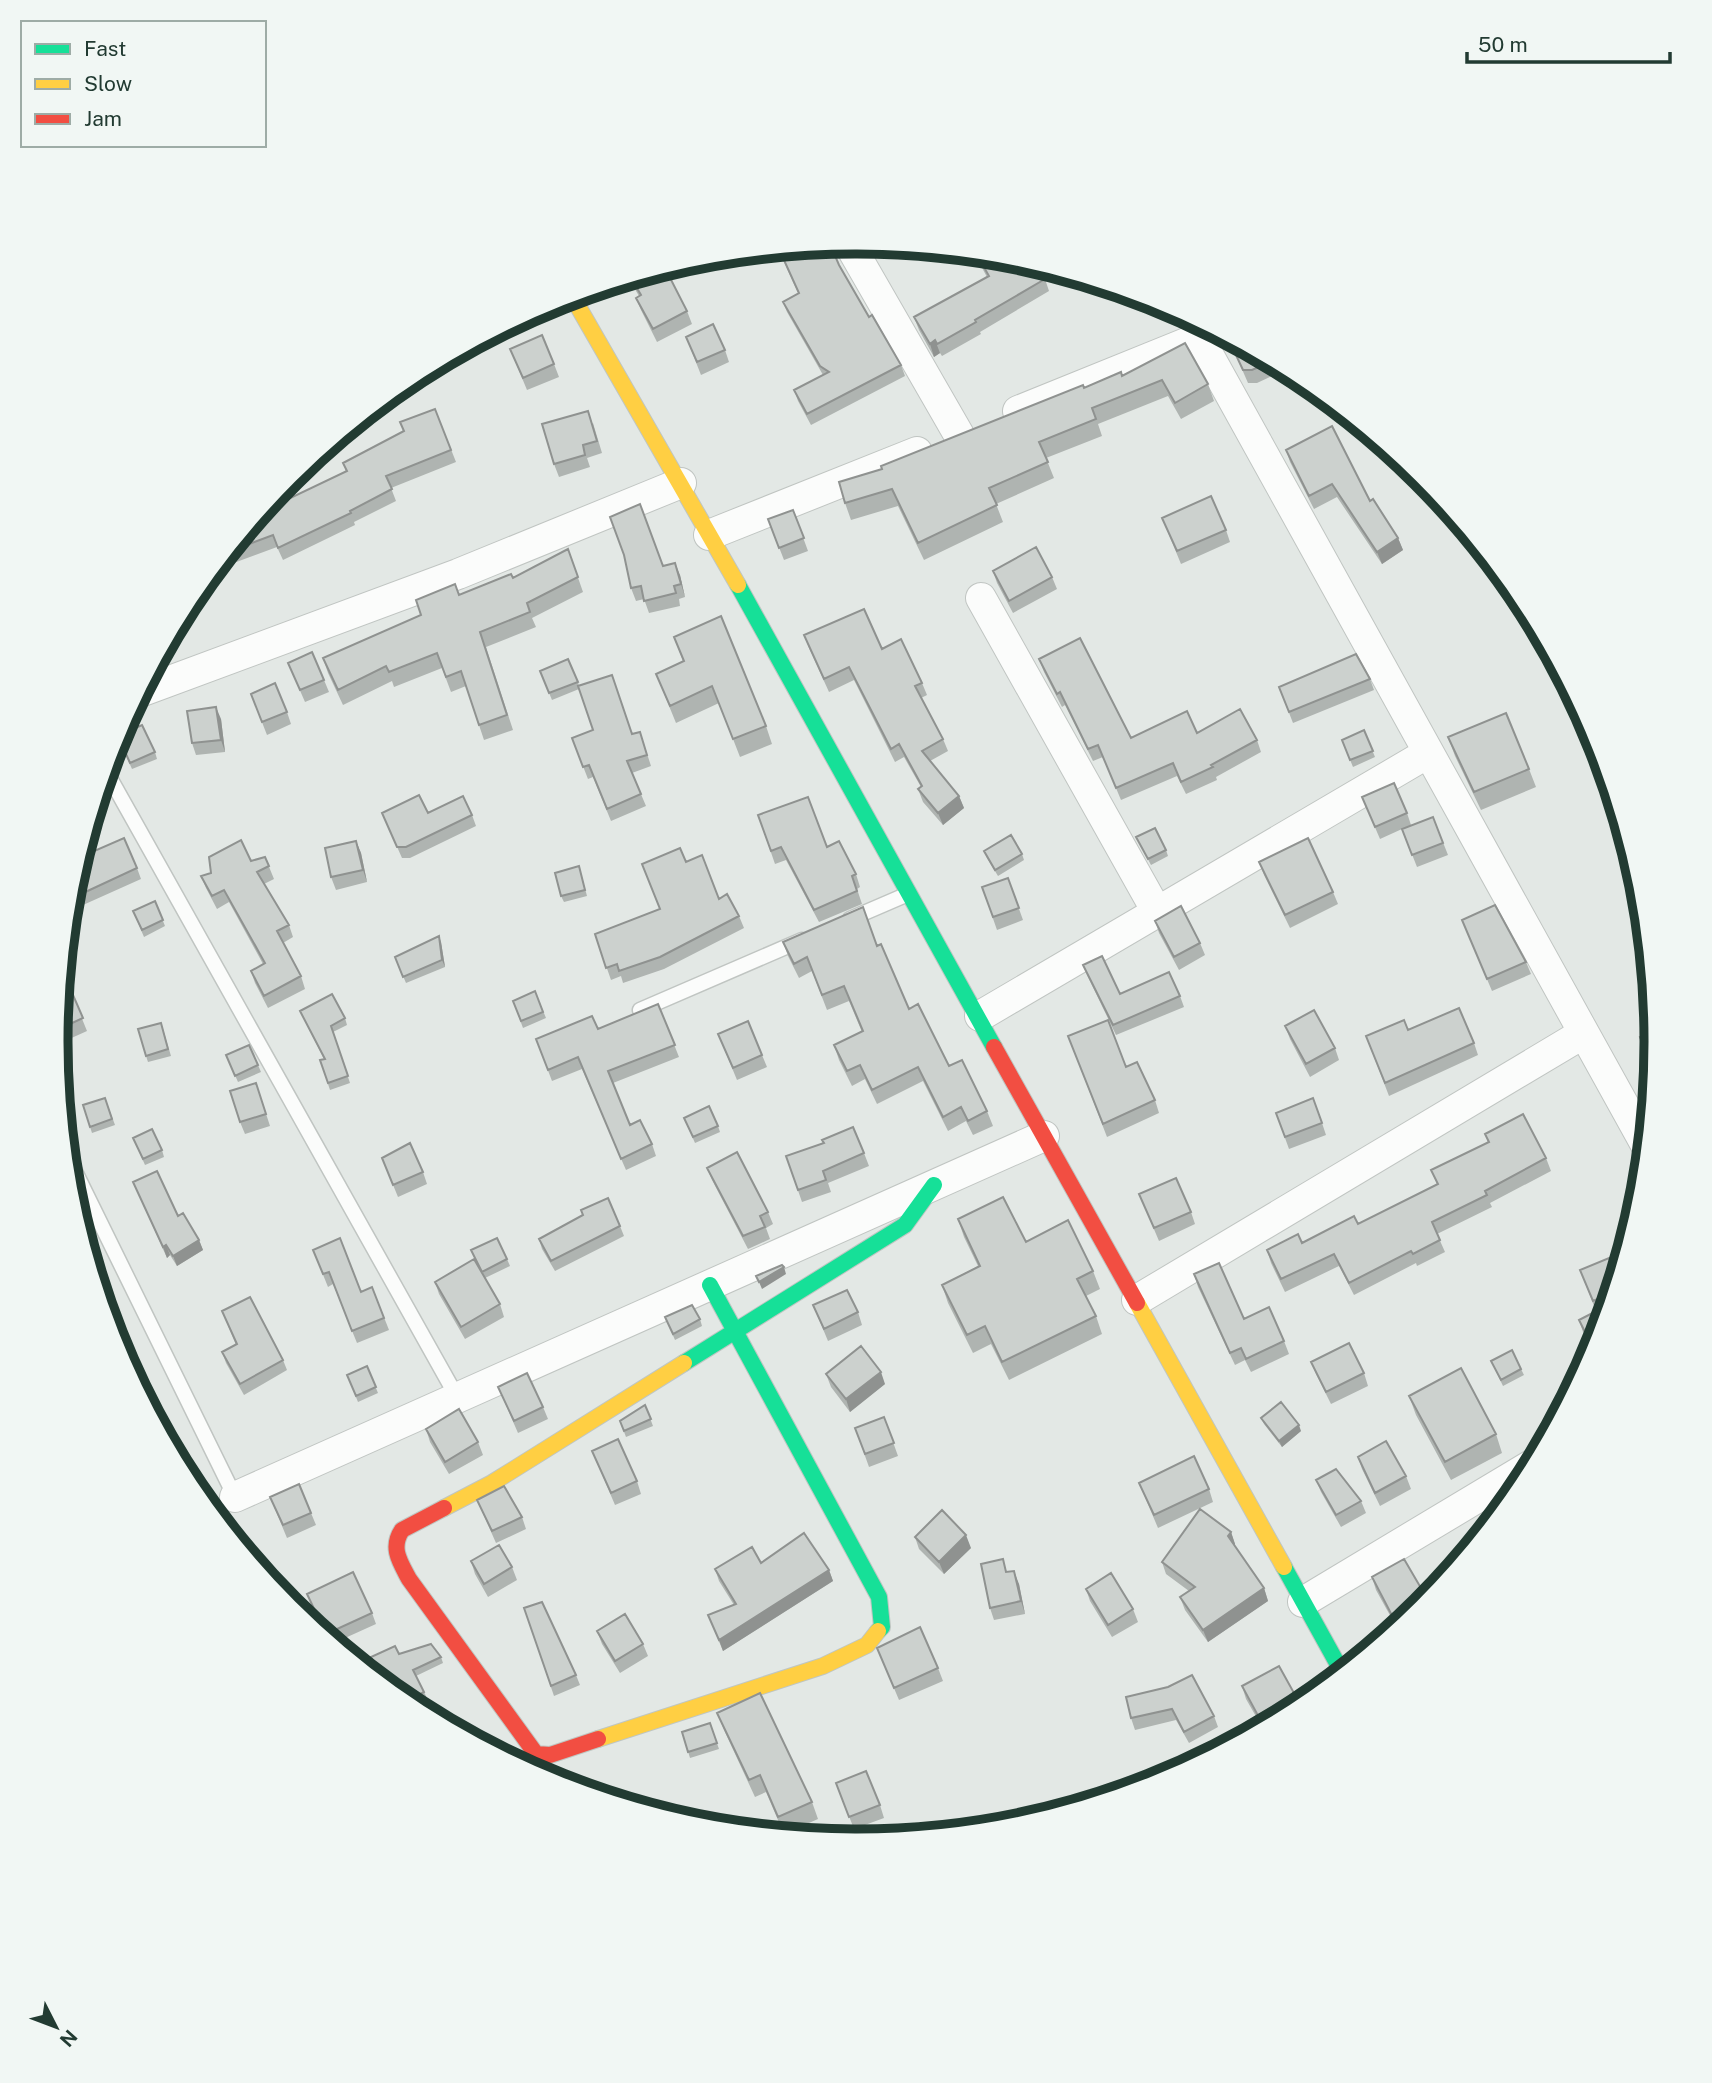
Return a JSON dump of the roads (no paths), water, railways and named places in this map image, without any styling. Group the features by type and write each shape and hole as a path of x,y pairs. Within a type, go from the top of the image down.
{"street":[{"path":"857,254 980,426"},
{"path":"578,306 681,483 1338,1665"},
{"path":"709,536 1206,336"},
{"path":"1210,338 1429,753 1638,1131"},
{"path":"152,688 458,574 681,483"},
{"path":"981,598 1156,910"},
{"path":"979,1016 1156,910 1429,753"},
{"path":"1137,1300 1584,1033"},
{"path":"235,1497 1044,1136"},
{"path":"710,1285 735,1331 879,1597 882,1627 867,1645 824,1666 550,1755 536,1755 409,1579 394,1550 395,1538 402,1530 492,1483 735,1331 905,1225 934,1185"},
{"path":"1303,1602 1513,1476"}],"lane":[{"path":"112,782 457,1397"},
{"path":"640,1010 910,893"},
{"path":"81,1184 235,1497"}]}
